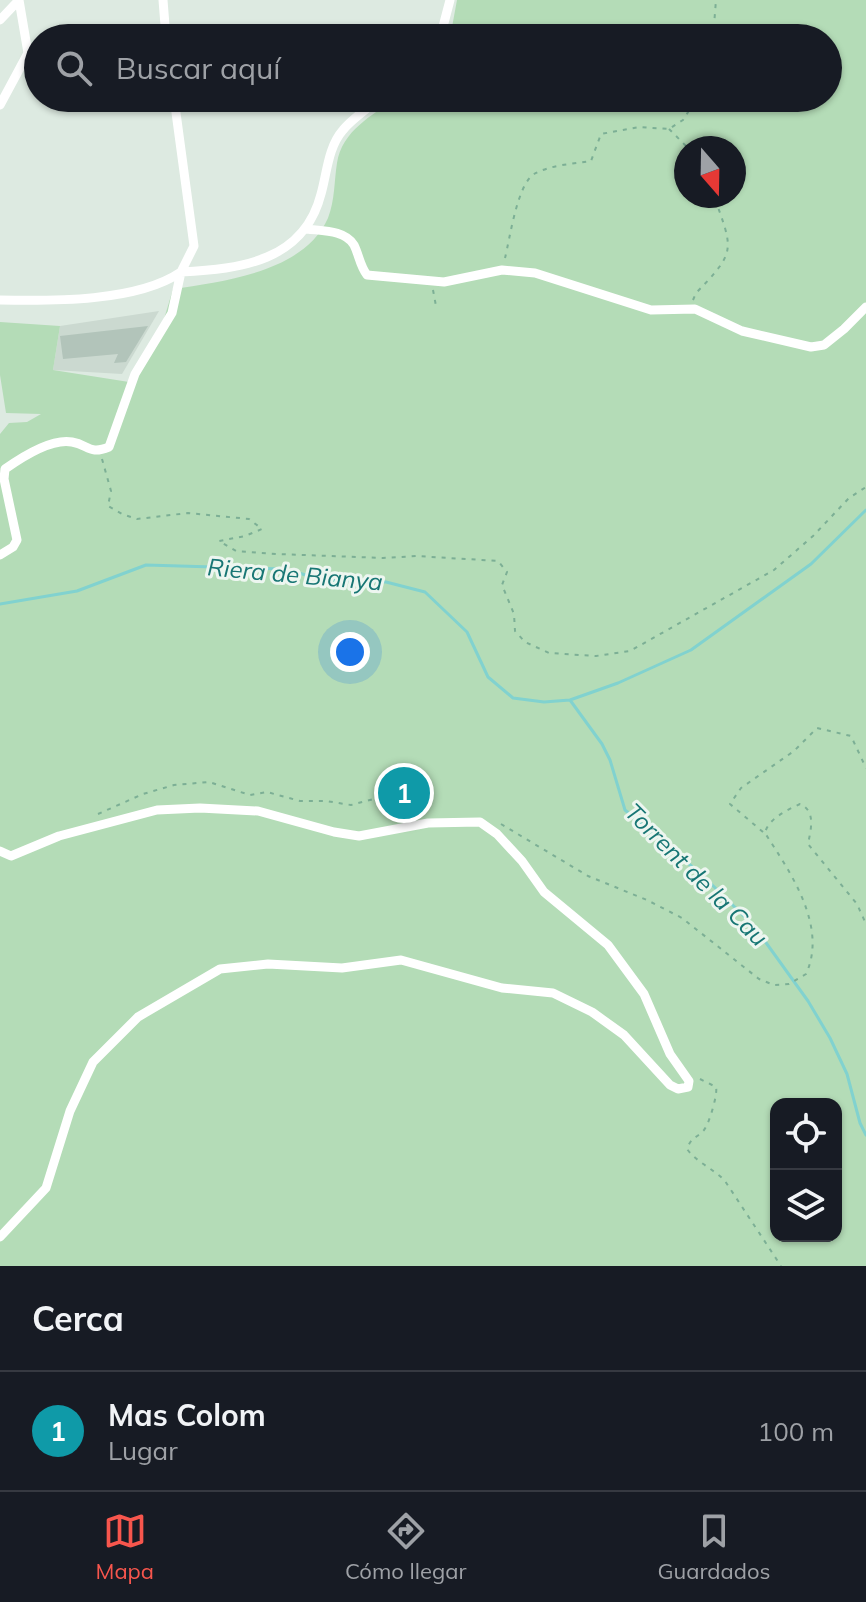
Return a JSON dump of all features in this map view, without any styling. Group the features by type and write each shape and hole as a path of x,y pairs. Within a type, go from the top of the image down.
{"street":[{"path":"0,20 19,0"},
{"path":"19,0 24,29"},
{"path":"163,0 165,24"},
{"path":"444,24 450,0"},
{"path":"0,105 24,60"},
{"path":"0,555 13,547 17,540 4,479 5,469 17,460 59,441 75,442 89,450 99,451 109,447 135,374 172,313 181,272 194,246 176,112"},
{"path":"0,300 77,299 142,288 167,282 181,272 251,264 286,249 307,229 320,199 333,145 343,129 364,112"},
{"path":"307,229 348,238 354,244 367,275 444,282 502,270 535,273 651,310 695,309 742,331 811,347 824,345 866,307"},
{"path":"0,851 11,856 59,836 157,810 200,808 258,811 359,836 428,823 480,822 497,834 522,861 544,892 608,945 644,994 670,1054 689,1081 684,1089 670,1085 624,1035 592,1012 553,993 502,988 401,960 342,968 268,964 220,969 138,1017 93,1062 70,1111 46,1188 0,1237"}],"path":[{"path":"714,24 716,0"},
{"path":"502,270 523,184 533,175 549,168 591,161 601,134 639,127 669,129 683,120 688,112"},
{"path":"669,129 676,136"},
{"path":"695,309 692,302 696,293 728,256 729,242 718,208"},
{"path":"432,281 436,306"},
{"path":"99,451 111,491 108,506 137,519 188,513 249,519 262,529 219,541 236,551 498,561 507,572 502,585 514,614 515,631 525,642 549,653 596,656 630,651 774,570 866,487"},
{"path":"480,822 511,828 588,876 682,918 759,979 774,985 789,984 806,974 814,947 793,875 765,833 730,804 741,788 794,751 817,728 851,736 866,768"},
{"path":"765,833 767,826 787,810 800,804 807,807 812,822 808,844 857,904 866,924"},
{"path":"689,1081 703,1079 716,1087 718,1094 704,1130 690,1139 687,1149 725,1181 781,1266"}],"shaded area":[{"path":"159,311 122,374 53,370 60,326"}],"green space":[{"path":"457,0 866,0 866,1266 0,1266 0,434 9,423 27,422 41,414 6,413 0,375 0,322 60,326 53,370 129,382 164,319 173,289 261,271 301,251 317,236 330,211 340,152 352,133 377,112 842,112 842,24 453,24"}],"building":[{"path":"148,326 126,362 114,363 118,354 63,359 60,336"},
{"path":"417,781 420,798 392,808 387,789"}],"waterway":[{"name":"Riera de Bianya","path":"0,604 77,591 146,565 284,569 324,580 386,582 425,592 467,632 488,677 513,698 544,702 570,700 618,683 691,650 811,564 866,510"},
{"name":"Torrent de la Cau","path":"570,700 602,744 625,810 702,875 754,926 808,1001 847,1074 866,1135"}],"place":[{"name":"Mas Colom","path":"404,793"}]}
